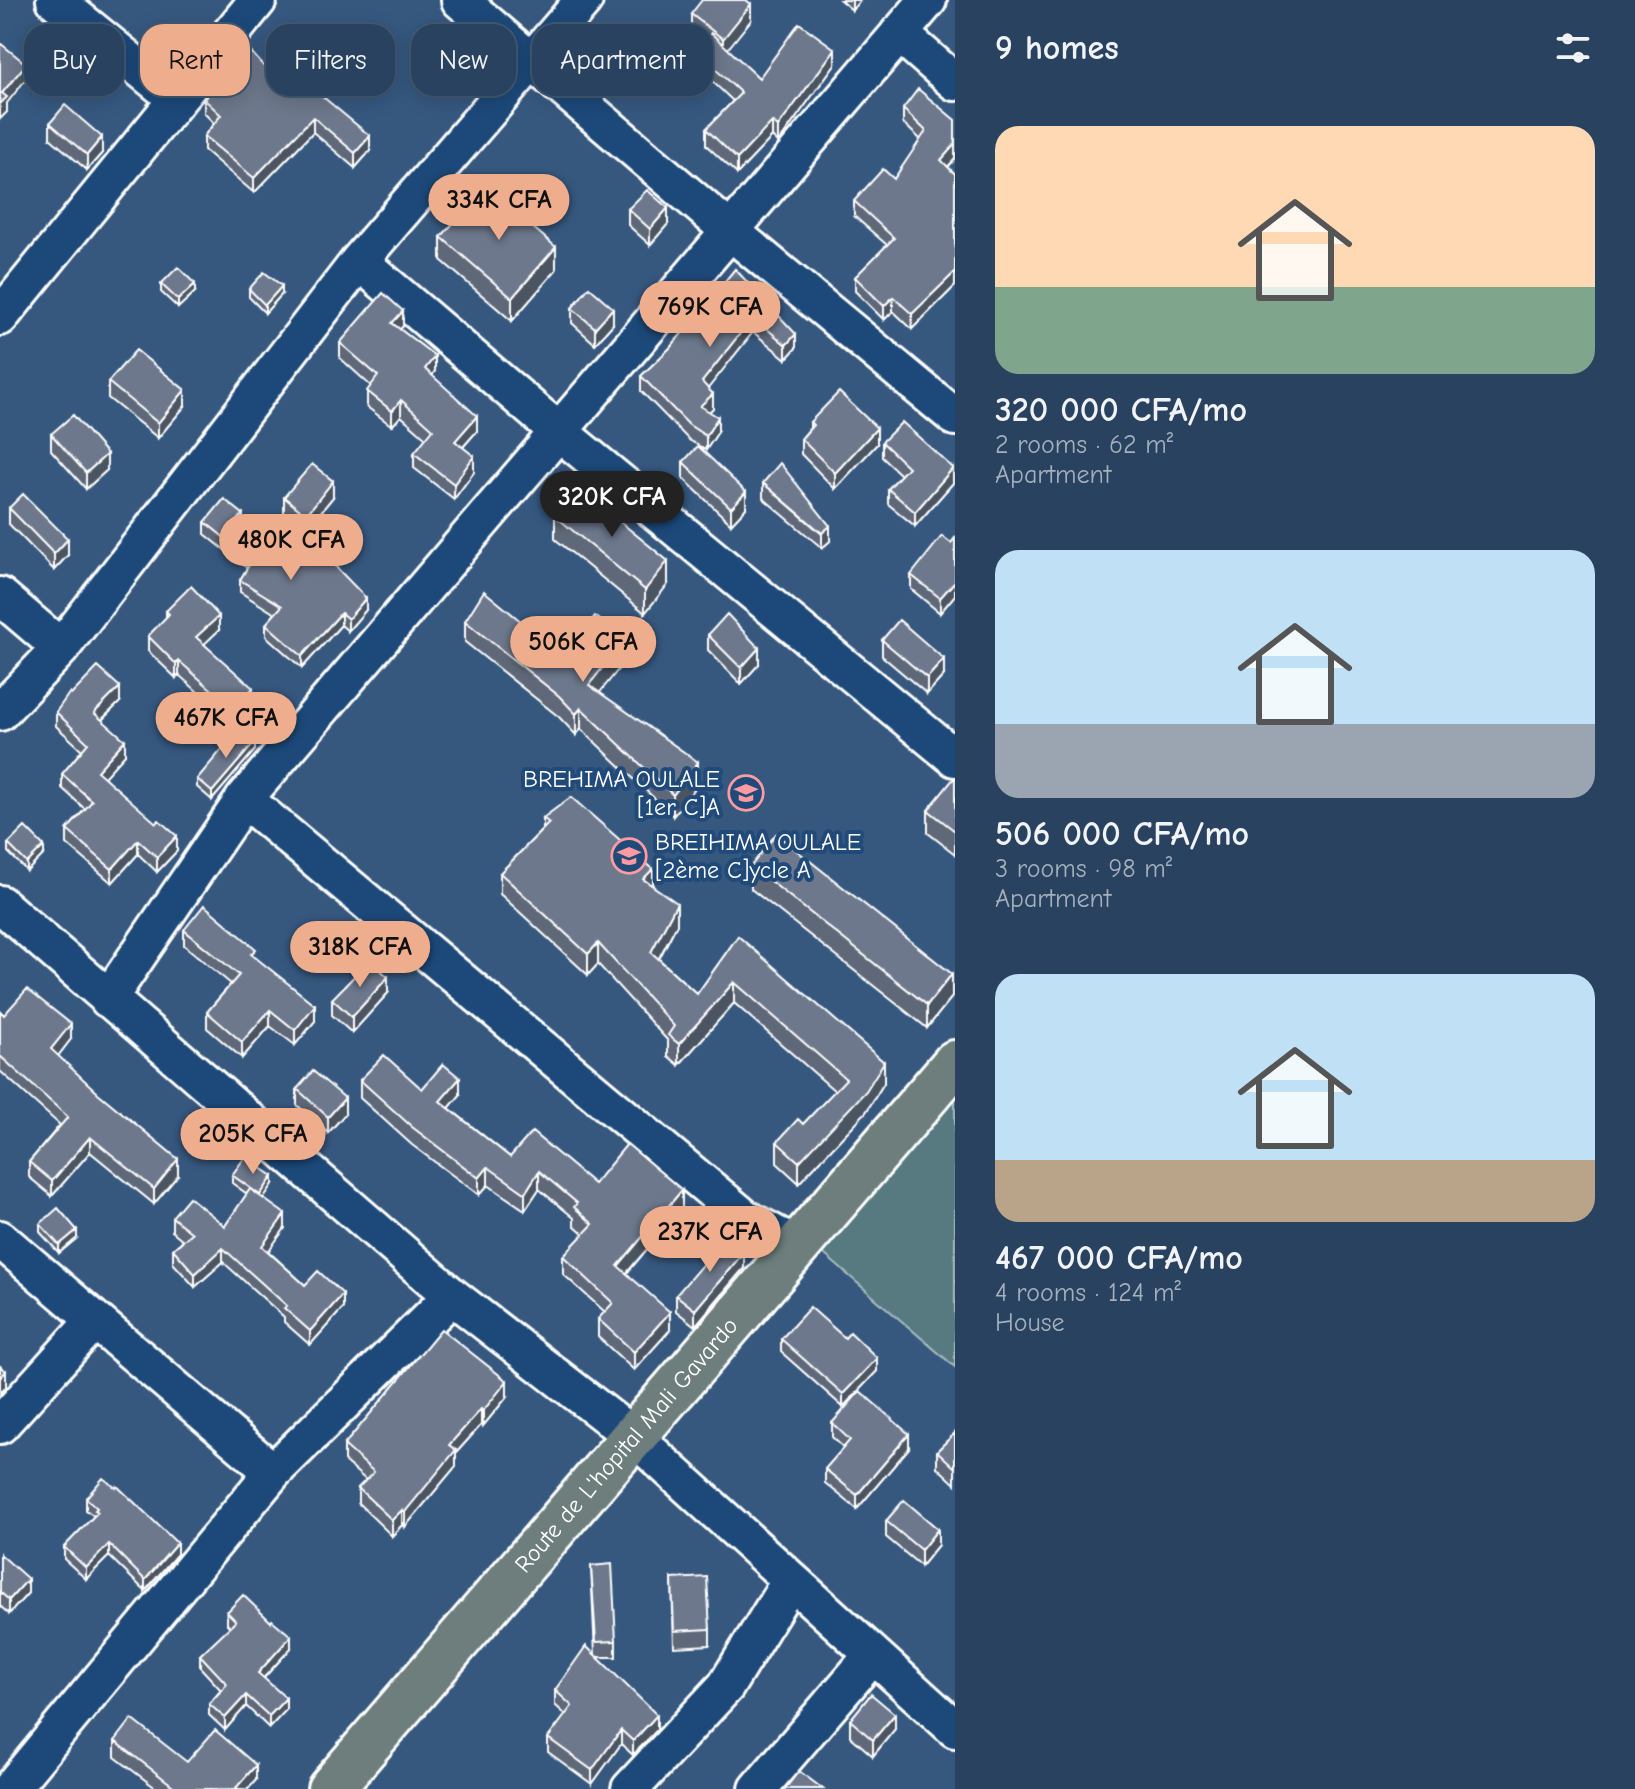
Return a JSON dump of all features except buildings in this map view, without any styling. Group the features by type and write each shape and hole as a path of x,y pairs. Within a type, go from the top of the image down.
{"main road":[{"name":"Route de L'hopital Mali Gavardo","path":"330,1789 955,1063"}],"street":[{"path":"55,0 176,98"},
{"path":"0,317 258,0"},
{"path":"460,0 729,230 955,417"},
{"path":"0,712 61,648 359,261 584,0"},
{"path":"108,999 244,799 928,0"},
{"path":"899,33 955,82"},
{"path":"359,261 558,431 955,758"},
{"path":"0,596 61,648"},
{"path":"244,799 745,1218 797,1246"},
{"path":"0,904 452,1296 634,1437 955,1729"},
{"path":"0,1239 273,1472"},
{"path":"10,1789 273,1472 452,1296"},
{"path":"0,1425 95,1320"},
{"path":"630,1789 726,1686 791,1580"},
{"path":"758,1789 873,1655"}],"green space":[{"path":"955,1092 955,1367 818,1249"}],"place":[{"name":"BREHIMA OULALE [1er C]A","path":"746,793"},
{"name":"BREIHIMA OULALE [2ème C]ycle A","path":"629,856"}]}
